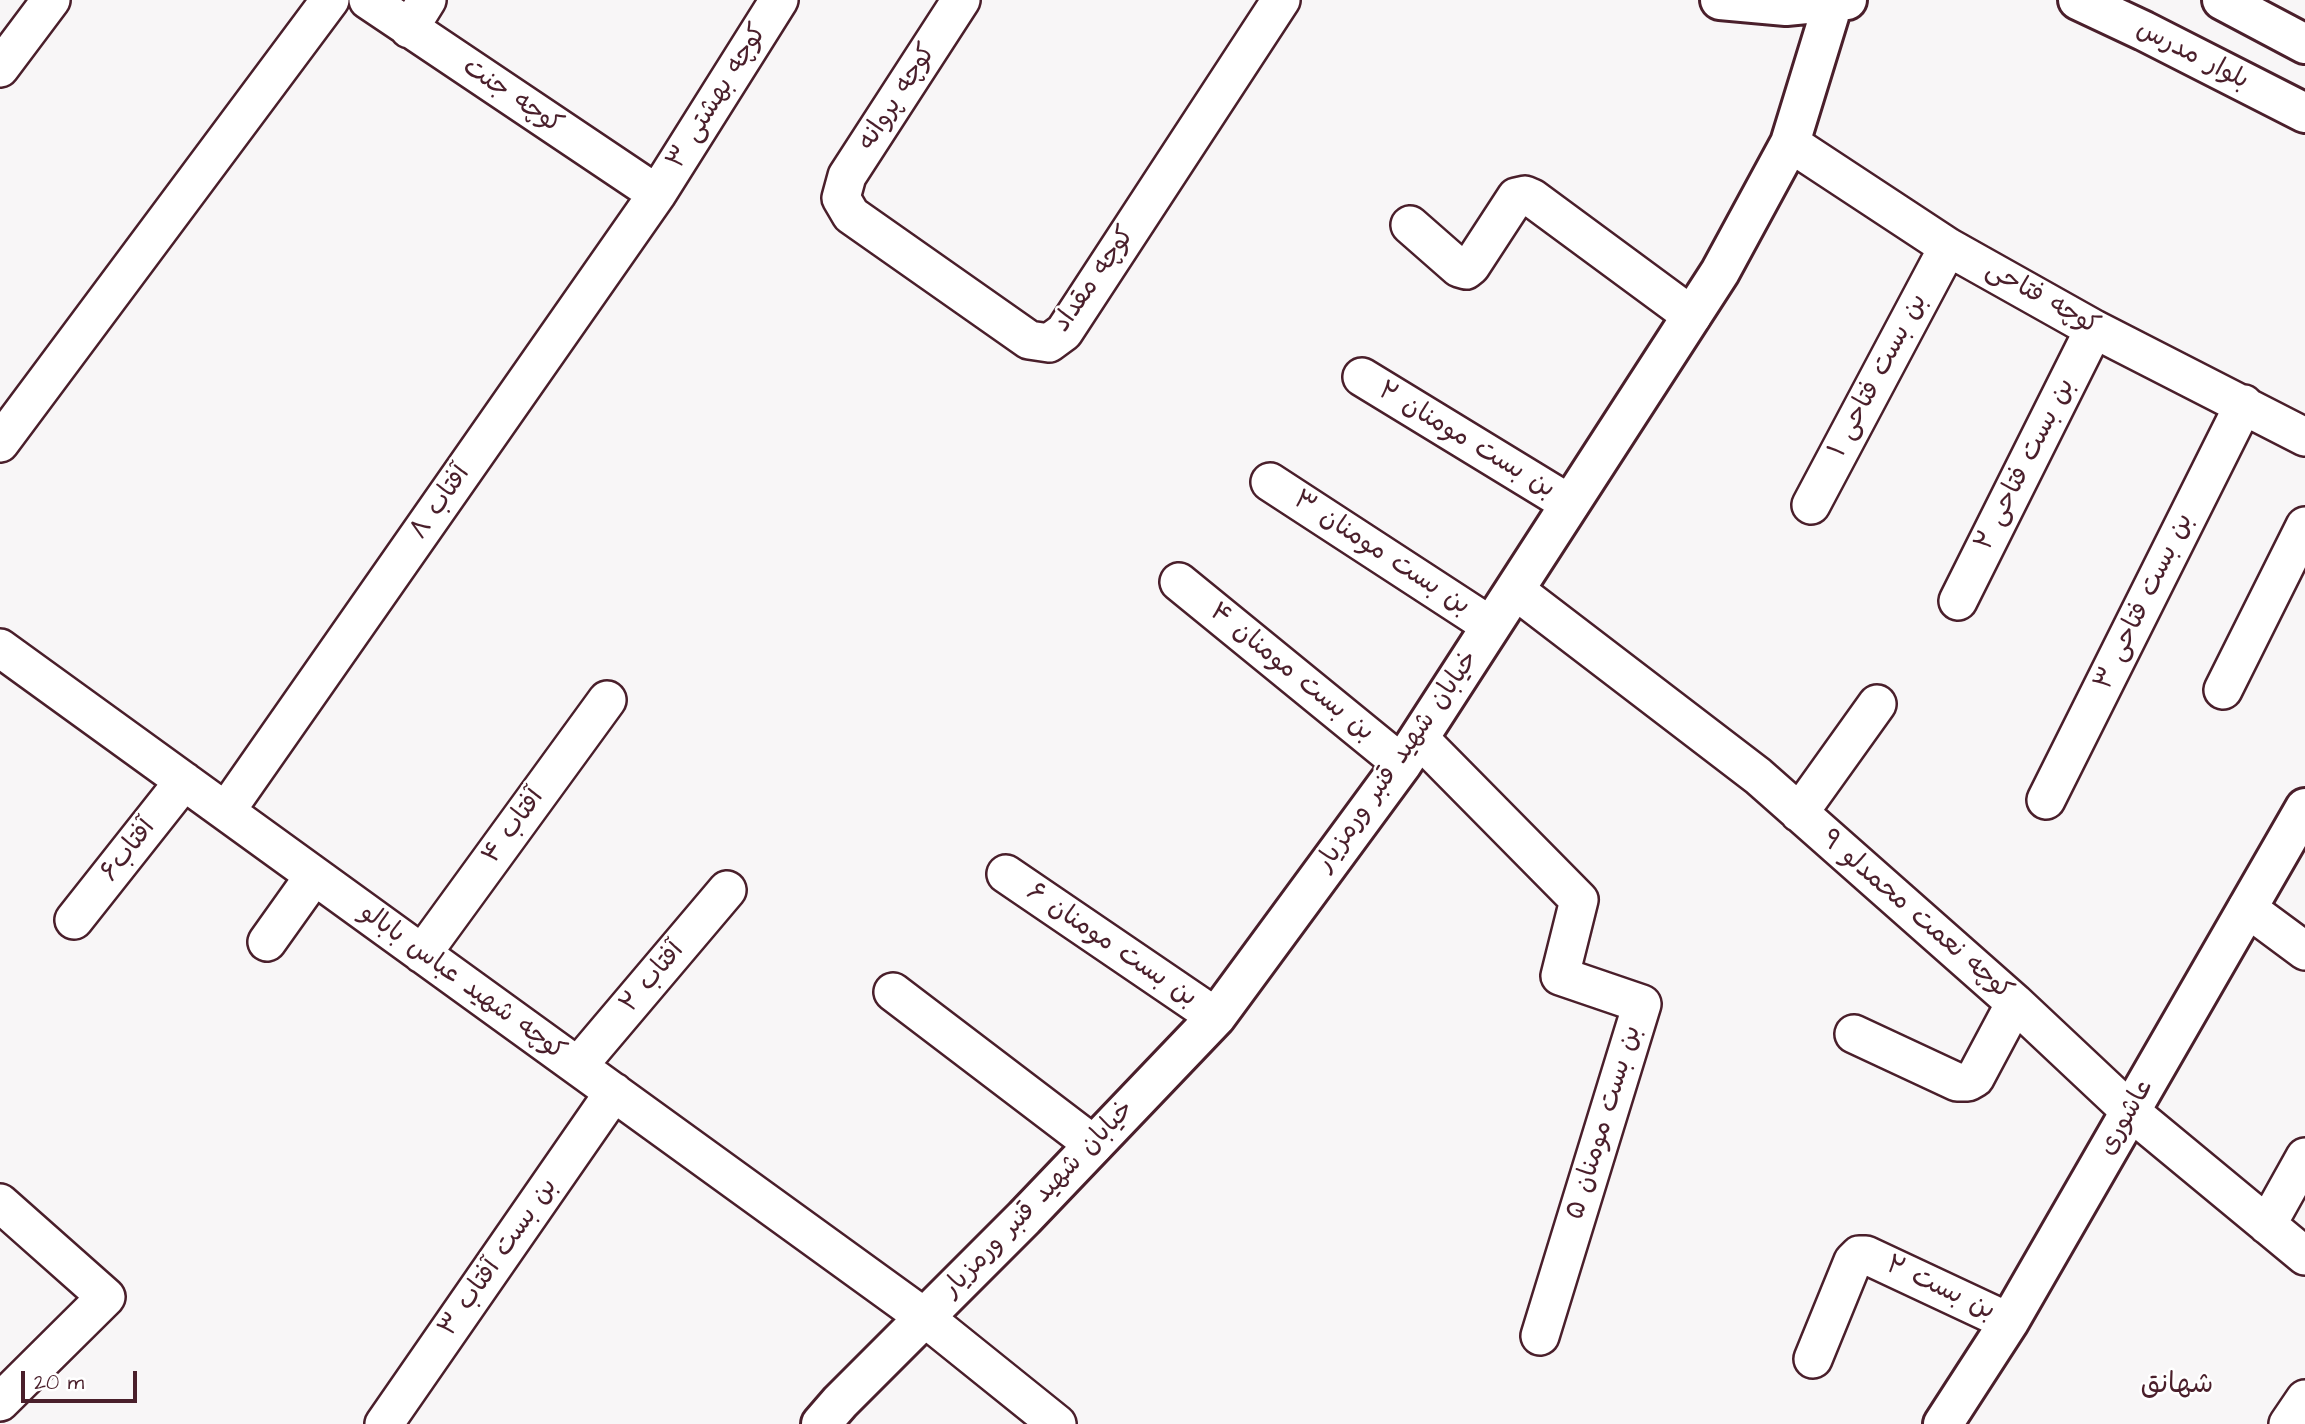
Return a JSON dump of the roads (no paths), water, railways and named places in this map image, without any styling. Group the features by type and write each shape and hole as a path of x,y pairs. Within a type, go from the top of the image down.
{"street":[{"path":"0,68 51,0"},
{"path":"0,443 331,0"},
{"name":"کوچه جنت","path":"368,0 418,14 657,194"},
{"name":"کوچه بهشتی ۳","path":"657,194 779,0"},
{"name":"کوچه پروانه","path":"841,198 847,176 961,0"},
{"name":"کوچه مقداد","path":"841,198 851,215 1029,340 1049,343 1064,332 1281,0"},
{"path":"1720,0 1786,6 1840,1"},
{"name":"بلوار مدرس","path":"2078,0 2305,113"},
{"path":"2222,0 2305,44"},
{"name":"خیابان شهید قنبر ورمزیار","path":"821,1424 1216,1017 1410,751 1720,272 1790,143 1840,1"},
{"name":"کوچه فتاحی","path":"1790,143 1948,247 2094,329 2305,437"},
{"name":"آفتاب ۸","path":"226,811 657,194"},
{"path":"1410,225 1459,268 1466,270 1516,197 1525,195 1692,316"},
{"name":"بن بست فتاحی ۱","path":"1811,505 1948,247"},
{"name":"بن بست فتاحی ۲","path":"1958,601 2094,329"},
{"name":"۲ بن بست مومنان","path":"1362,377 1570,504"},
{"name":"بن بست فتاحی ۳","path":"2046,800 2244,404"},
{"name":"۳ بن بست مومنان","path":"1270,482 1491,626"},
{"path":"2223,690 2305,526"},
{"name":"۴ بن بست مومنان","path":"1180,582 1410,751"},
{"name":"کوچه نعمت محمدلو ۹","path":"1515,590 1758,776 2015,1003 2131,1112 2305,1256"},
{"name":"کوچه شهید عباس بابالو","path":"6,664 226,811 924,1317 1057,1424"},
{"name":"آفتاب ۴","path":"422,954 607,700"},
{"path":"1799,813 1877,704"},
{"name":"۵ بن بست مومنان","path":"1410,751 1579,901 1560,976 1642,1004 1540,1336"},
{"name":"آفتاب۶","path":"74,920 184,781"},
{"name":"عاشوری","path":"1943,1424 2009,1322 2305,808"},
{"name":"۶ بن بست مومنان","path":"1006,874 1216,1017"},
{"path":"267,942 314,876"},
{"name":"آفتاب ۲","path":"578,1066 727,890"},
{"path":"2247,908 2305,951"},
{"path":"893,992 1094,1145"},
{"path":"1854,1034 1957,1082 1968,1082 1975,1078 2015,1003"},
{"name":"بن بست آفتاب ۳","path":"384,1424 614,1093"},
{"path":"2267,1225 2305,1157"},
{"path":"0,1203 106,1297 0,1402"},
{"name":"۲ بن بست","path":"1813,1359 1853,1261 1859,1255 1866,1255 2009,1322"},
{"path":"2288,1424 2305,1399"}],"district":[{"name":"شهانق","path":"2177,1386"}]}
